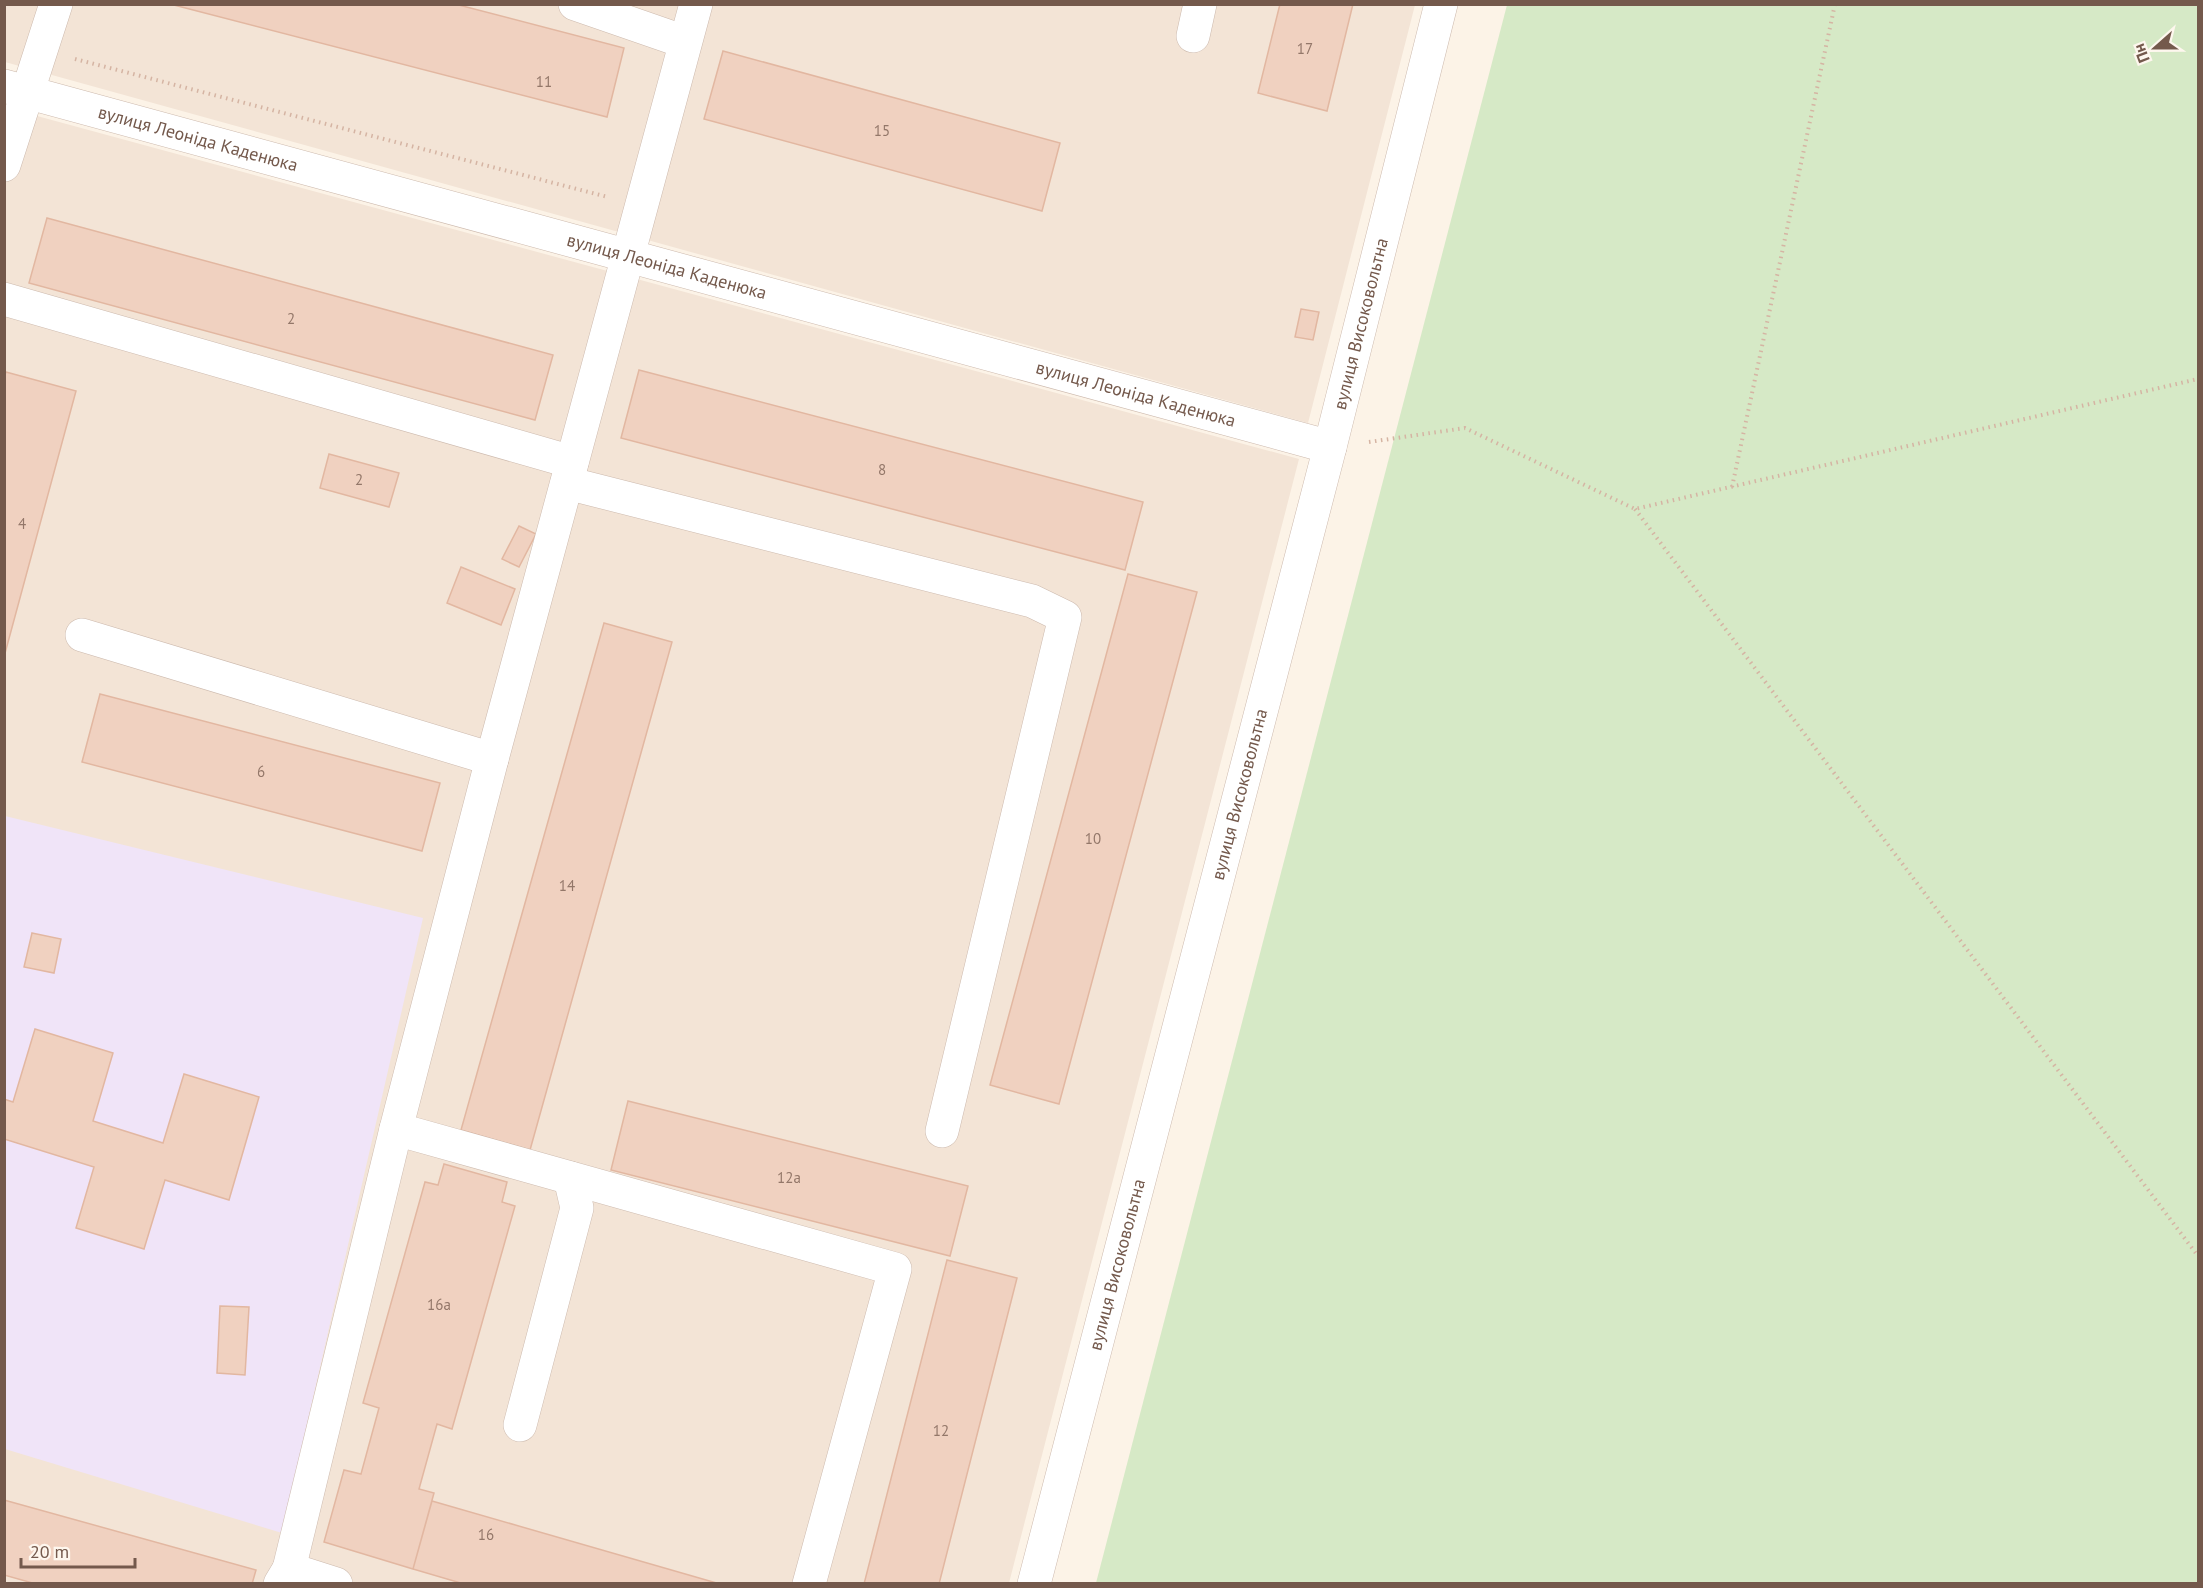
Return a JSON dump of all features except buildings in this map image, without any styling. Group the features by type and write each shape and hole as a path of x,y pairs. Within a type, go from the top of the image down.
{"street":[{"path":"4,165 16,89 41,50 56,4"},
{"path":"575,4 686,42"},
{"path":"336,1584 285,1576 396,1129 492,759 696,4"},
{"path":"1193,36 1200,4"},
{"name":"вулиця Високовольтна","path":"1034,1584 1330,447 1441,4"},
{"name":"вулиця Леоніда Каденюка","path":"16,89 1330,447"},
{"path":"4,299 570,473 1032,601 1065,617 942,1131"},
{"path":"82,634 492,759"},
{"path":"396,1129 895,1269 809,1584"},
{"path":"520,1425 577,1208 570,1178"}],"path":[{"path":"1732,486 1835,4"},
{"path":"41,50 642,206"},
{"path":"1635,509 2199,379"},
{"path":"1330,447 1465,428 1635,509 2199,1256"}],"shaded area":[{"path":"4,5 1415,5 1308,423 5,62"},
{"path":"4,107 1299,459 1009,1583 5,1583"},
{"path":"5,816 423,918 282,1533 5,1449"}],"green space":[{"path":"1507,5 2198,5 2198,1583 1096,1583"}]}
